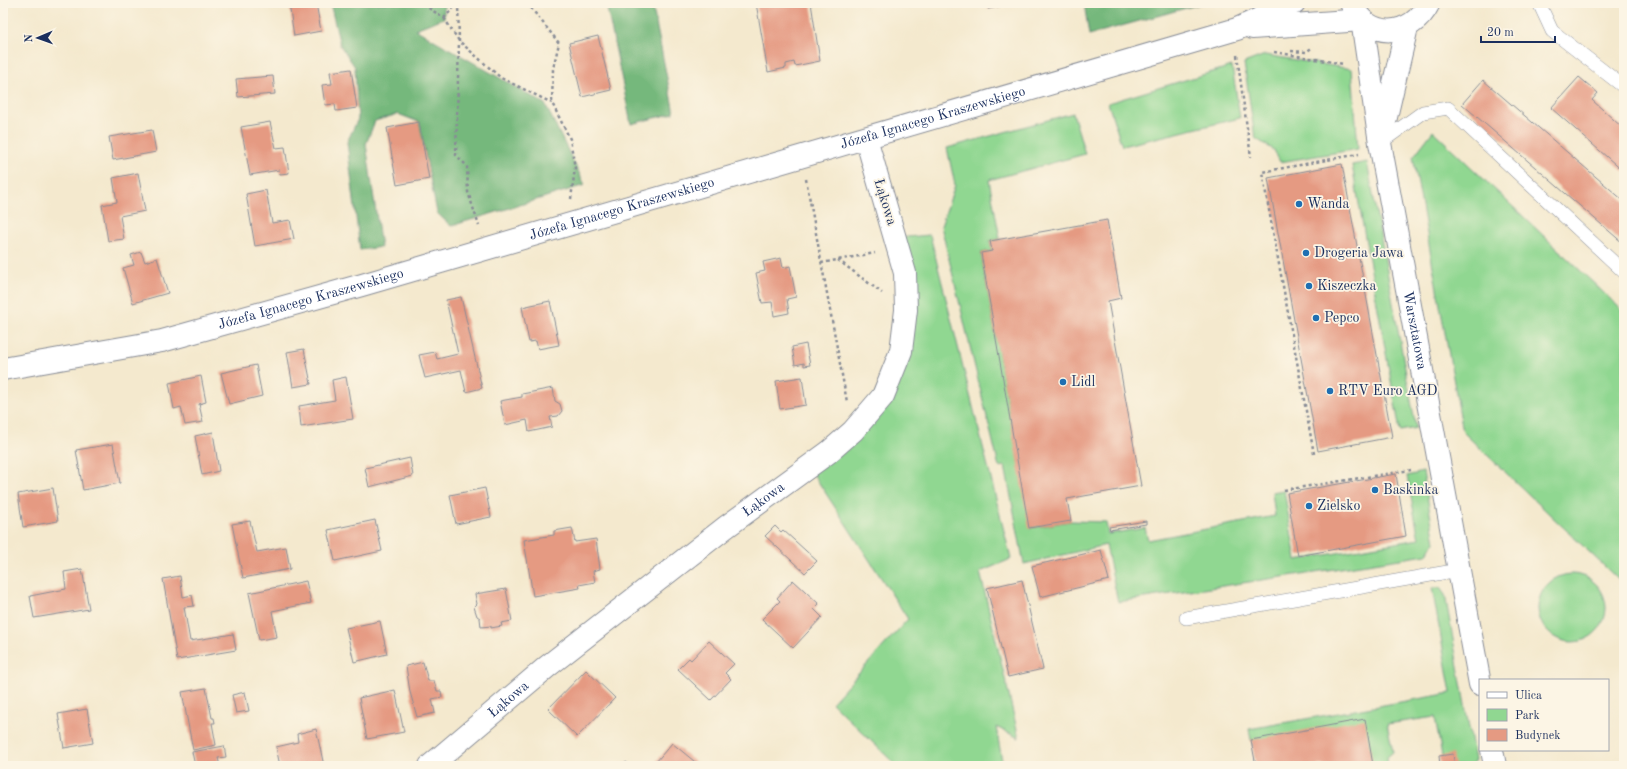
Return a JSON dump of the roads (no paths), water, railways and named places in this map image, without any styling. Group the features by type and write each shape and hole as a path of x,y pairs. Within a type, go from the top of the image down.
{"street":[{"name":"Józefa Ignacego Kraszewskiego","path":"3,369 162,340 362,285 1236,29 1294,3"},
{"path":"1357,12 1373,27 1384,30 1396,30 1407,27 1417,21 1425,12 1429,3"},
{"name":"Józefa Ignacego Kraszewskiego","path":"1236,29 1357,12"},
{"name":"Warsztatowa","path":"1357,12 1372,148 1459,570 1479,679"},
{"name":"Warsztatowa","path":"1372,148 1407,27"},
{"name":"Łąkowa","path":"430,766 548,666 726,527 829,452 853,431 883,396 901,351 906,310 905,273 866,138"},
{"path":"1492,751 1495,766"}],"lane":[{"path":"1539,3 1552,31 1624,87"},
{"path":"1372,148 1423,112 1448,108 1624,272"},
{"path":"1186,618 1459,570"}],"place":[{"name":"Wanda","path":"1299,204"},
{"name":"Drogeria Jawa","path":"1306,253"},
{"name":"Kiszeczka","path":"1309,286"},
{"name":"Pepco","path":"1316,318"},
{"name":"Lidl","path":"1063,382"},
{"name":"RTV Euro AGD","path":"1330,391"},
{"name":"Baskinka","path":"1375,490"},
{"name":"Zielsko","path":"1309,506"}]}
